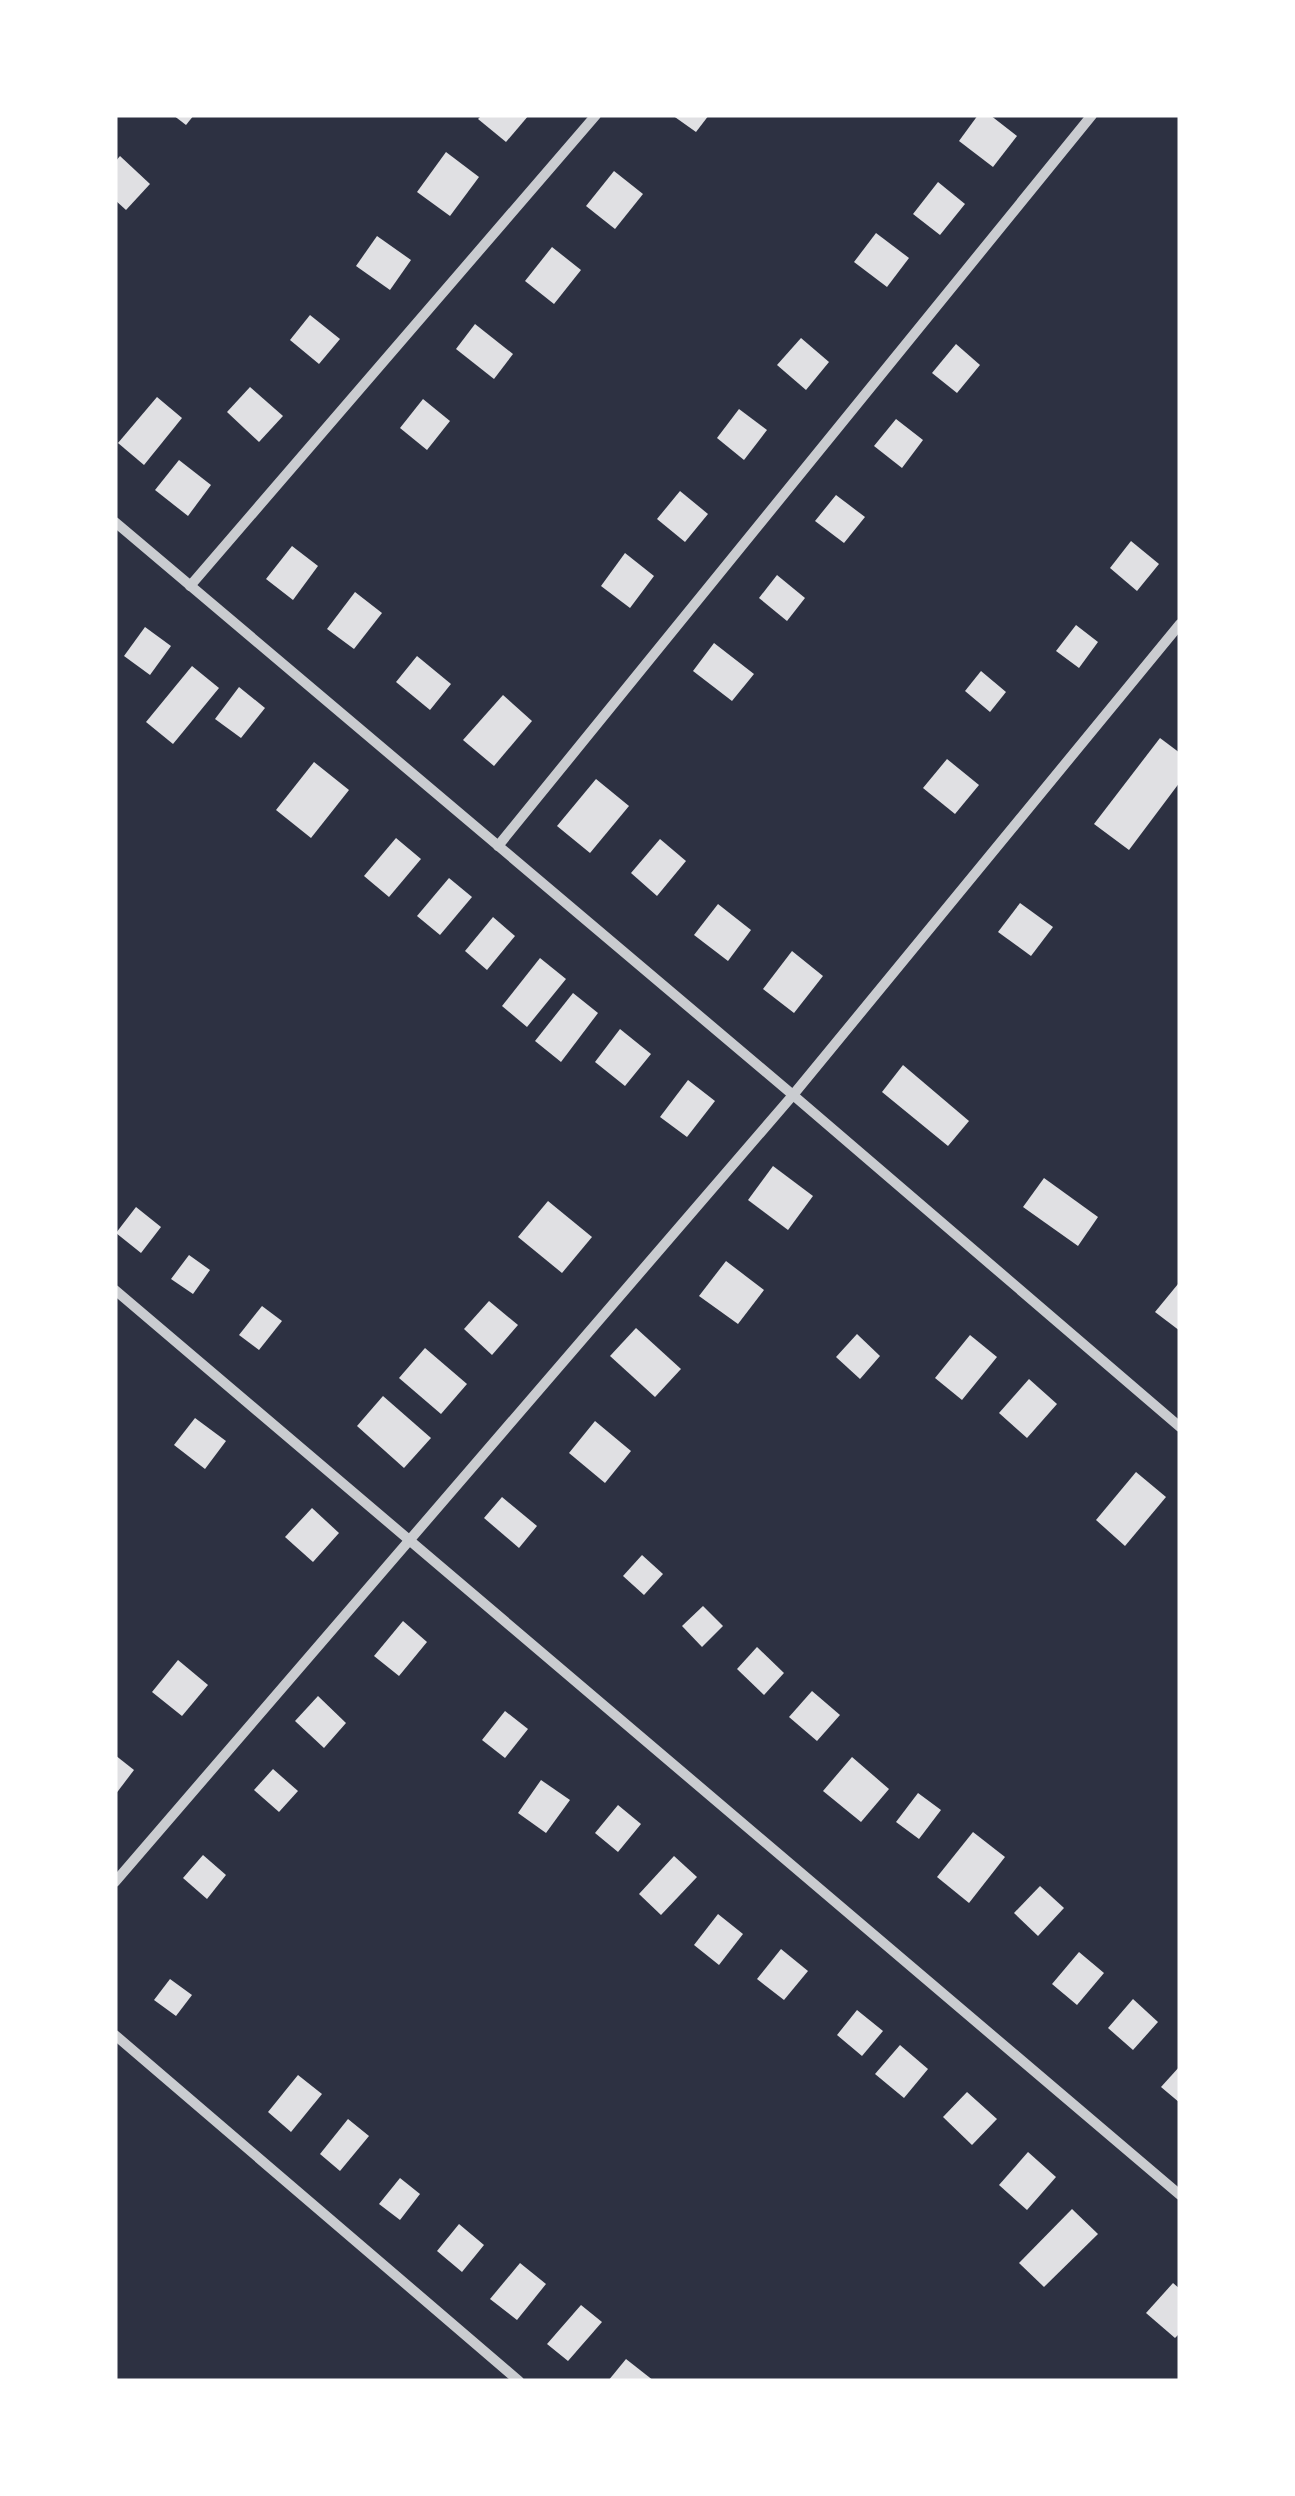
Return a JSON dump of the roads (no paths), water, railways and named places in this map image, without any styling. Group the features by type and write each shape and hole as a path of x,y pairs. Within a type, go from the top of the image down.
{"street":[{"path":"190,586 596,115"},
{"path":"498,846 1092,115"},
{"path":"115,522 1180,1427"},
{"path":"115,1882 793,1095 1180,624"},
{"path":"115,1290 1180,2196"},
{"path":"115,2035 518,2381"}]}
